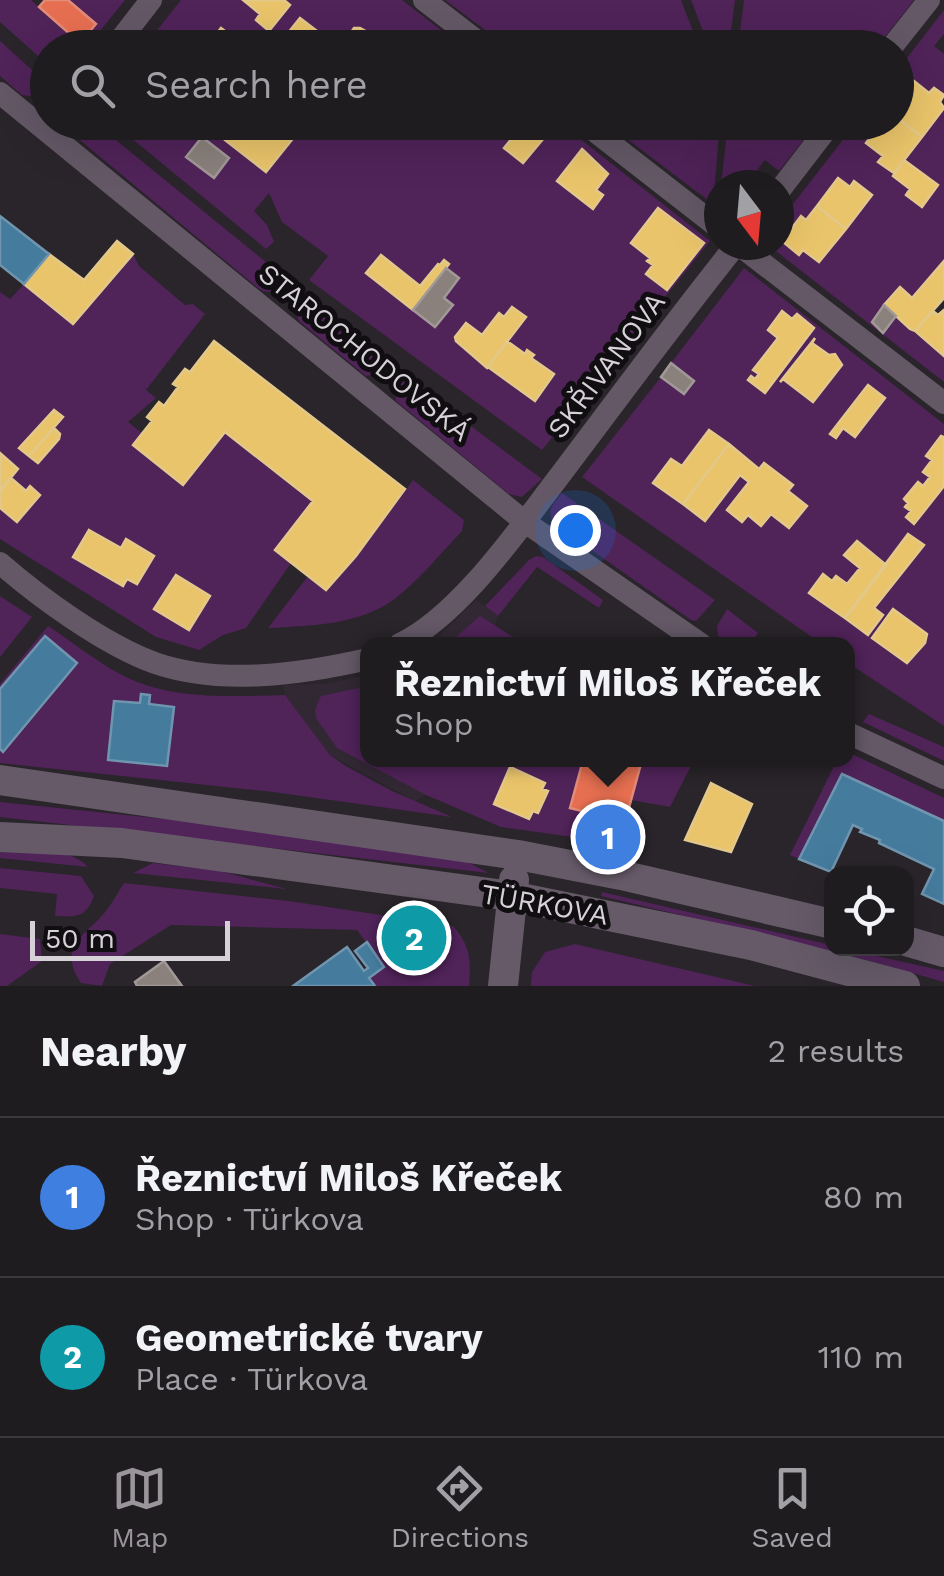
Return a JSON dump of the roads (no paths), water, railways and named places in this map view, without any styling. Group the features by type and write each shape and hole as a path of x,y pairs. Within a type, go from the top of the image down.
{"main road":[{"name":"TÜRKOVA","path":"0,780 518,855 824,922"},
{"name":"TÜRKOVA","path":"0,837 122,844 511,896 752,945 904,986"},
{"path":"503,986 518,855"},
{"path":"914,943 944,952"}],"street":[{"path":"128,30 150,0"},
{"path":"424,0 463,30"},
{"path":"906,30 929,0"},
{"name":"STAROCHODOVSKÁ","path":"0,94 30,113"},
{"name":"STAROCHODOVSKÁ","path":"67,140 524,522 691,637"},
{"path":"607,140 704,216"},
{"path":"794,171 818,140"},
{"name":"SKŘIVANOVA","path":"415,637 452,605 508,545 726,260"},
{"path":"758,260 944,403"},
{"path":"0,563 54,605 155,663 188,671 253,674 314,672 360,661"},
{"path":"855,736 944,778"}],"place":[{"name":"Řeznictví Miloš Křeček","path":"608,837"},
{"name":"Geometrické tvary","path":"414,938"}]}
